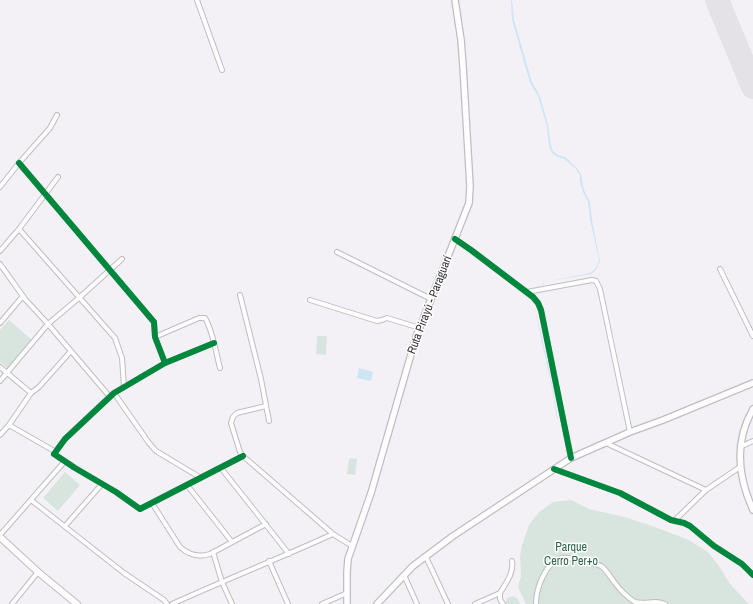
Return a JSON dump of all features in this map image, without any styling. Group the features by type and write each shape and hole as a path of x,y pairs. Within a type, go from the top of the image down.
{"highway":[{"path":"0,536 38,572 78,604"}],"main road":[{"name":"Ruta Pirayú - Paraguarí","path":"347,604 348,559 371,493 408,364 420,328 469,203 470,186 463,66 455,0"},
{"path":"376,604 413,566 453,536 571,458 630,432 753,383"},
{"path":"753,409 746,424 740,447 740,467 745,489 753,510"}],"street":[{"path":"197,0 222,70"},
{"path":"0,187 50,128 57,115"},
{"path":"19,163 109,271 154,322 155,337 165,363"},
{"path":"0,250 19,229 58,177"},
{"path":"19,229 115,338 122,358 124,387"},
{"path":"455,239 527,292 538,303 541,310 571,458"},
{"path":"337,252 431,299"},
{"path":"0,382 48,324 80,298 122,259"},
{"path":"0,265 23,296 112,395 156,451 201,478"},
{"path":"720,269 753,334"},
{"path":"527,292 592,280 596,281 600,289 630,432"},
{"path":"240,295 261,379 269,421"},
{"path":"0,323 23,296"},
{"path":"310,300 377,321 387,318 420,328"},
{"path":"155,337 200,318 205,318 208,322 220,368"},
{"path":"214,343 165,363 112,395 65,439 54,454 116,492 140,509 243,456"},
{"path":"0,435 9,425 31,393 39,387 71,351"},
{"path":"0,366 31,393"},
{"path":"266,406 237,413 233,417 231,423 240,452 333,534 352,546"},
{"path":"9,425 56,452"},
{"path":"740,447 753,442"},
{"path":"606,443 706,490"},
{"path":"0,536 65,461"},
{"path":"674,520 706,490 740,467"},
{"path":"220,468 289,554"},
{"path":"554,469 620,493 674,520 690,526 714,546 742,564 753,575"},
{"path":"65,526 102,484"},
{"path":"187,484 232,542"},
{"path":"31,500 124,573 164,600 167,604"},
{"path":"152,503 180,547 186,553 197,556 206,556 266,524"},
{"path":"172,604 333,534"},
{"path":"213,552 222,582 232,604"},
{"path":"426,557 448,604"},
{"path":"536,604 537,589 550,565 554,561 567,558 595,564 601,567 606,571 622,592 635,602 655,602 665,604"},
{"path":"269,561 288,604"},
{"path":"503,604 500,599 500,592 510,576 513,567 512,561"},
{"path":"12,604 38,572"},
{"path":"404,575 417,604"},
{"path":"475,604 500,592"},
{"path":"322,604 347,593"}],"green space":[{"path":"9,320 32,340 8,369 0,362 0,330"},
{"path":"317,336 327,336 326,355 316,354"},
{"path":"349,458 357,459 355,475 347,474"},
{"path":"65,472 80,485 58,511 43,498"},
{"name":"Parque Cerro Per+o","path":"571,500 589,509 625,517 689,540 708,552 730,584 749,604 526,604 518,587 521,576 520,556 529,525 538,513 553,502"},
{"path":"512,596 518,598 520,604 505,604 507,598"}],"water":[{"path":"511,0 514,20 532,82 540,96 548,125 551,146 553,151 558,155 565,157 581,174 584,190 590,202 600,261 595,271 591,274 545,282 590,273 596,267 599,259 590,220 588,202 580,182 580,175 575,168 564,159 552,153 549,146 547,127 538,96 530,83 512,20"},
{"path":"534,306 548,362 558,419 557,419 552,388"},
{"path":"359,368 373,372 371,381 357,378"}],"runway":[{"path":"717,0 753,87"}],"cycle path":[{"path":"19,163 154,322 155,337 165,363"},
{"path":"455,239 533,297 538,303 541,310 571,458"},
{"path":"214,343 165,363 114,393 65,439 54,454 116,492 140,509 243,456"},
{"path":"554,469 620,493 671,520 690,526 714,546 742,564 753,575"}]}
